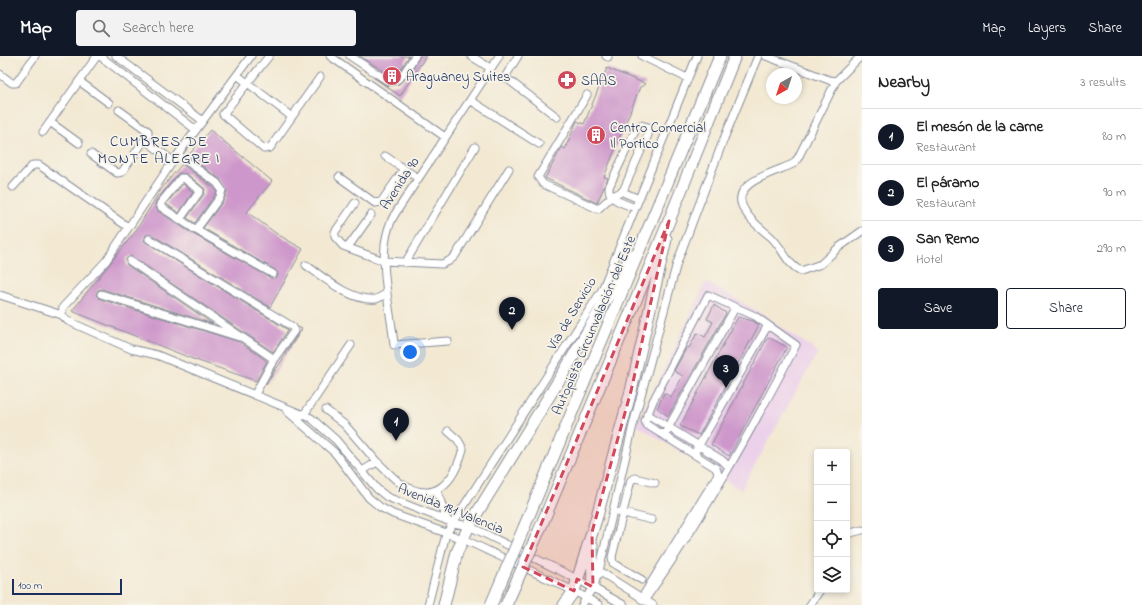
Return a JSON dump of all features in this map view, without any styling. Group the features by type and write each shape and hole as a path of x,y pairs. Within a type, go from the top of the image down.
{"highway":[{"name":"Autopista Circunvalación del Este","path":"490,605 525,525 720,56"},
{"name":"Autopista Circunvalación del Este","path":"506,605 539,531 669,221 735,56"},
{"path":"444,605 457,552 469,526 564,372 654,216"},
{"path":"564,605 574,591 631,391 663,258 669,221"},
{"path":"592,532 593,587"}],"street":[{"path":"0,74 12,83 16,83 35,56"},
{"path":"43,132 97,56"},
{"path":"100,56 196,130"},
{"path":"116,56 203,121"},
{"path":"62,315 63,307 106,261 175,158 250,56"},
{"path":"269,56 224,110 223,114 264,149 268,150 270,148 320,77"},
{"path":"330,56 445,137"},
{"path":"350,56 388,82 392,82 398,81 415,56"},
{"path":"471,56 490,68"},
{"name":"Avenida 90","path":"448,341 394,344 384,261 390,222 499,56"},
{"path":"518,56 505,77 557,116"},
{"path":"642,56 687,78"},
{"name":"Vía de Servicio","path":"428,605 450,521 602,290 697,56"},
{"path":"582,605 593,587 599,571 634,421 677,263 723,141 758,56"},
{"path":"766,56 829,80 836,80"},
{"path":"861,56 836,80 798,158 793,164 750,183 743,190 741,203 745,212 774,240 791,264 801,271 821,264 838,248 862,231"},
{"path":"237,75 292,117"},
{"path":"79,82 109,102"},
{"path":"586,95 538,177 543,184 592,208 598,209 611,197 623,191 648,135 648,127 641,124 636,128 609,187 608,193 611,197 635,208"},
{"path":"470,100 539,144"},
{"path":"91,154 116,172 122,172 145,140 149,133 119,110"},
{"path":"50,122 79,143"},
{"path":"145,140 217,183 222,190 220,196 196,230 273,274"},
{"path":"405,263 475,147"},
{"path":"385,156 418,178"},
{"path":"13,187 33,165 39,165 128,227"},
{"path":"339,177 375,203 379,203 404,169"},
{"path":"355,204 335,232 338,241 348,247 384,261 442,264 450,261 455,256 509,169"},
{"path":"183,215 200,191 184,178 179,180 160,204 161,207 196,230"},
{"path":"623,191 625,194 639,199"},
{"path":"348,247 371,215"},
{"path":"149,239 293,327 294,331 274,359 255,394"},
{"path":"130,261 274,359"},
{"path":"306,265 336,287 356,296 376,299 387,294"},
{"path":"101,294 249,341"},
{"path":"708,295 755,316 796,344 729,467 662,576 643,600 718,474 716,468 647,425 645,421 647,414 708,295"},
{"path":"0,296 62,315 68,321 131,350 157,355 255,394 284,408"},
{"path":"664,435 735,308"},
{"path":"694,454 768,325"},
{"path":"304,416 351,345"},
{"name":"Avenida 181 Valencia","path":"284,408 311,418 336,440 377,489 387,496 450,521 469,526 593,587 624,605"},
{"name":"Avenida 181 Valencia","path":"284,408 335,453 369,498 380,507 393,514 463,539 574,591 599,605"},
{"path":"326,410 345,425 377,462 395,479 415,490 427,493 437,491 446,483 463,449 458,440 448,431"},
{"path":"647,414 722,460 729,467"},
{"path":"716,468 722,460"},
{"path":"362,471 377,462"},
{"path":"642,580 613,563 612,557 631,480 635,478 655,483"},
{"path":"437,491 450,521"},
{"path":"380,507 387,496"},
{"path":"613,510 652,520"},
{"path":"850,533 862,530"},
{"path":"599,571 653,605"},
{"path":"810,605 818,593"}],"highlighted area":[{"path":"669,221 631,391 592,532 593,587 577,579 574,591 523,567"}],"shaded area":[{"path":"706,282 761,313 818,352 741,490 637,425"}],"building":[{"path":"359,56 409,56 400,70 392,76"},
{"path":"420,56 426,56 400,96 373,77 387,86 399,84 408,76"},
{"name":"Centro Comercial Il Portico","path":"607,68 646,84 640,87 604,177 608,178 597,203 545,178 562,147 565,149 577,121 584,124"},
{"path":"210,130 272,181 247,212 277,234 303,249 270,307 152,235 146,235 144,241 288,330 273,352 131,256 126,259 127,265 213,324 102,289 98,290 96,295 100,299 240,342 267,361 256,381 193,359 72,311 135,232 162,188 182,164 213,187 217,191 215,195 195,223 187,218 204,194 205,189 187,174 179,173 156,201 155,205 158,211 193,234 271,278 277,277 278,274 275,270 203,228 224,200 227,191 220,179 188,156"},
{"path":"183,184 193,192 179,213 166,204"},
{"path":"714,305 726,313 668,416 657,408 664,393 671,397 683,376 674,371 687,347 689,348 697,333 705,337 713,322 707,319"},
{"path":"738,317 753,321 759,325 699,435 680,426"},
{"path":"298,327 302,329 266,385 278,362 298,334"},
{"path":"768,337 787,347 729,456 711,445"}],"place":[{"name":"Araguaney Suites","path":"392,76"},
{"name":"SAAS","path":"567,80"},
{"name":"Centro Comercial Il Portico","path":"596,135"},
{"name":"El páramo","path":"512,330"},
{"name":"San Remo","path":"726,388"},
{"name":"El mesón de la carne","path":"396,441"}],"district":[{"name":"CUMBRES DE MONTE ALEGRE I","path":"159,150"}]}
